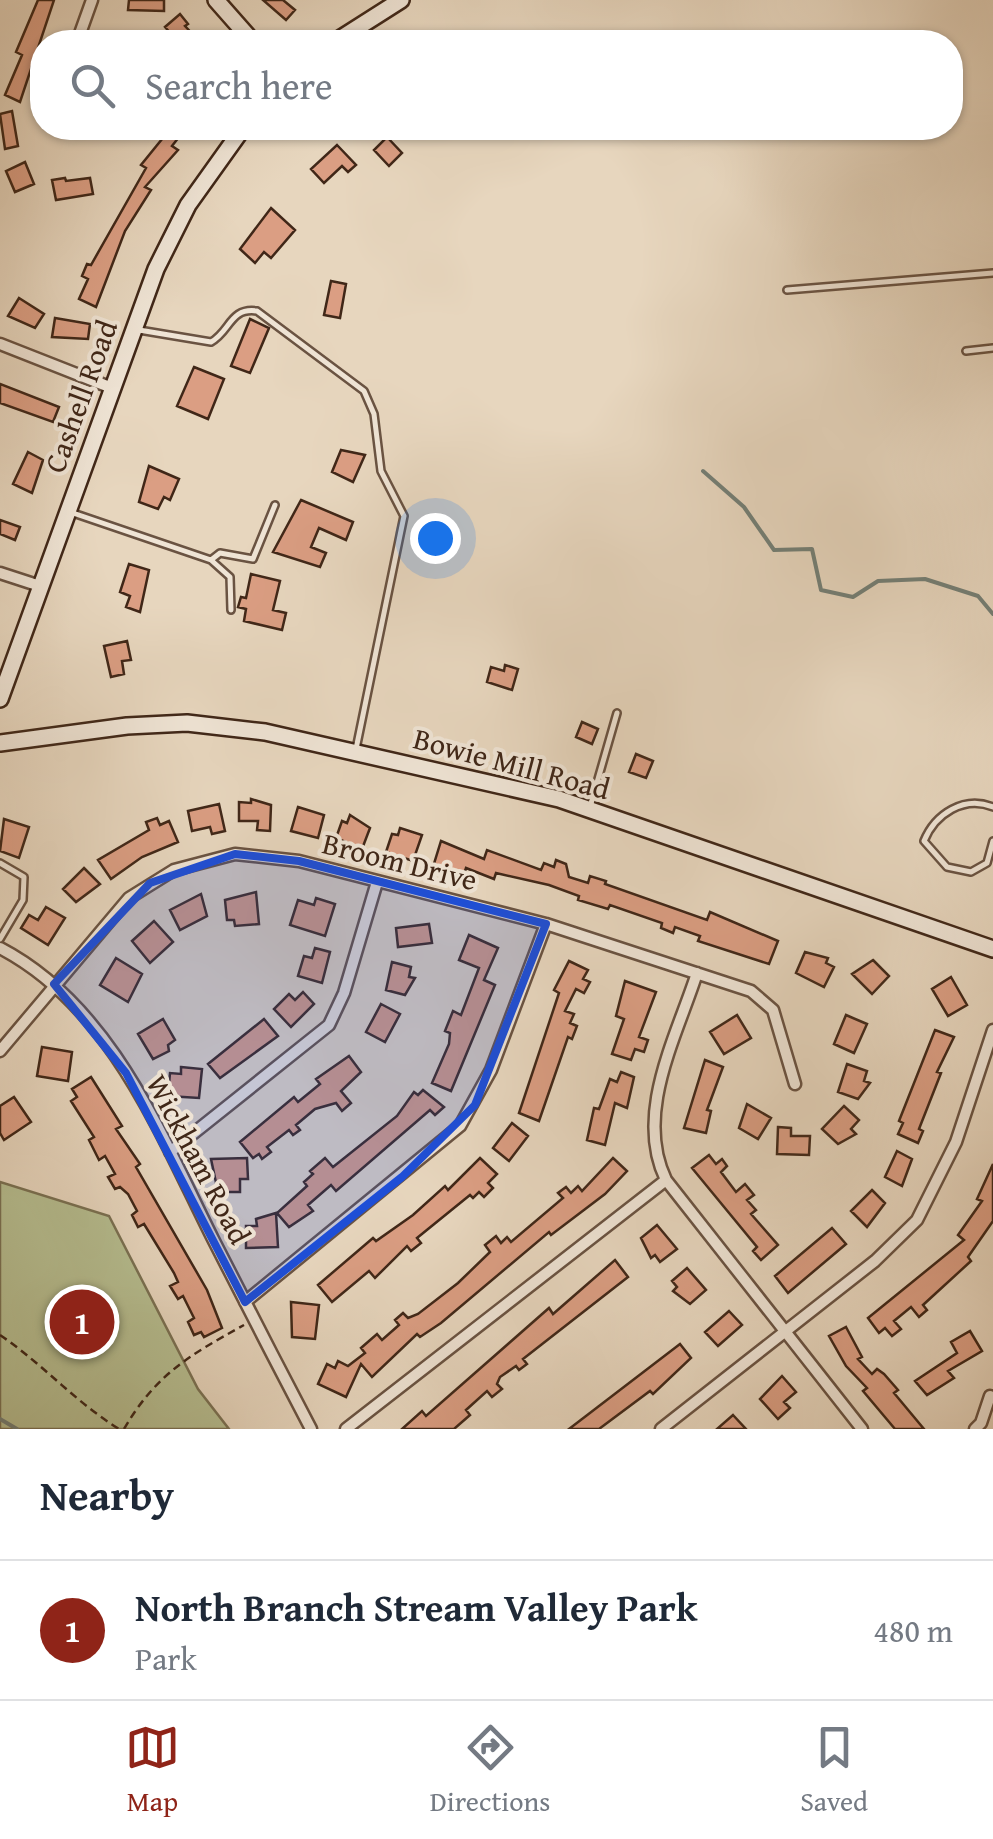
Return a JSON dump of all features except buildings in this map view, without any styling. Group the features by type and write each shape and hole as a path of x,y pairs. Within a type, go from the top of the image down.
{"street":[{"path":"81,30 92,0"},
{"path":"216,0 242,30"},
{"path":"355,30 401,0"},
{"name":"Cashell Road","path":"0,699 156,269 188,205 234,140"},
{"path":"0,344 112,388"},
{"path":"0,574 40,586"},
{"name":"Bowie Mill Road","path":"0,743 127,726 187,723 265,732 589,810 993,949"},
{"name":"Broom Drive","path":"0,1051 130,898 150,883 202,860 265,854 546,924 751,991 769,1004 794,1084"},
{"path":"170,1152 329,1025 344,993 377,882"},
{"path":"245,1302 460,1126 492,1070 546,924"},
{"name":"Wickham Road","path":"0,948 54,984 104,1040 170,1152 311,1429"},
{"path":"697,973 654,1107 653,1145 666,1180 862,1429"},
{"path":"661,1429 875,1261 917,1220 956,1142 993,1030"},
{"path":"346,1429 666,1180"},
{"path":"975,1429 982,1424 990,1396"}],"lane":[{"path":"787,290 993,274"},
{"path":"134,329 211,342 218,339 230,319 246,309 257,310 364,391 374,414 381,471 404,516 355,752"},
{"path":"966,351 993,348"},
{"path":"211,560 220,553 253,559 275,505"},
{"path":"67,511 211,560 230,577 231,610"},
{"path":"589,810 618,713"},
{"path":"993,806 968,803 945,812 924,841 947,867 971,872 987,862 993,841"},
{"path":"0,863 24,877 26,889 0,939"}],"path":[{"path":"0,1335 51,1371 82,1406 122,1429 142,1398 173,1366 254,1320"}],"highlighted area":[{"path":"235,854 299,861 546,924 475,1105 402,1177 245,1302 126,1073 54,984 150,883"}],"green space":[{"path":"0,1182 109,1216 198,1389 229,1429 0,1429"}],"waterway":[{"path":"703,471 744,507 774,550 812,549 821,590 853,597 878,581 925,579 978,596 993,614"},
{"path":"0,1419 17,1429"}],"place":[{"name":"North Branch Stream Valley Park","path":"82,1322"}]}
